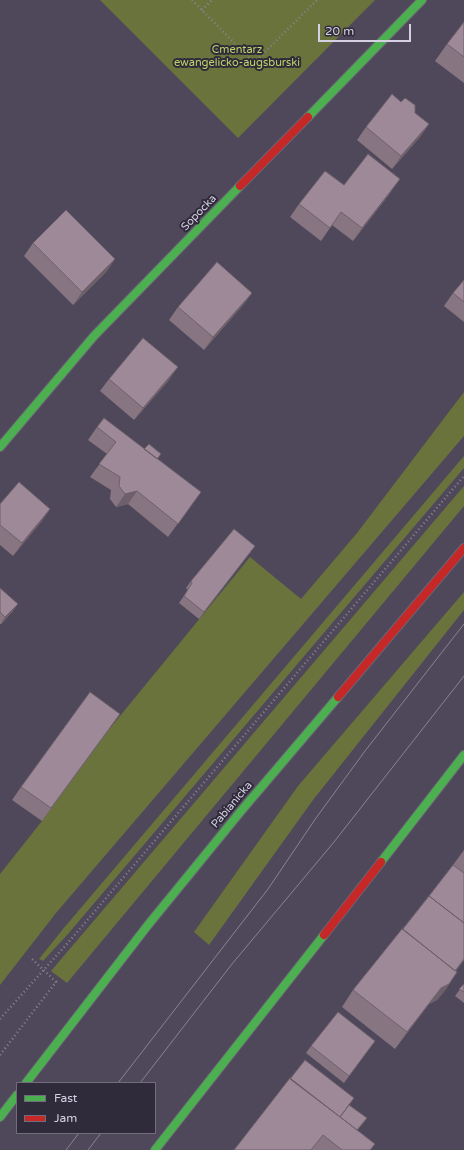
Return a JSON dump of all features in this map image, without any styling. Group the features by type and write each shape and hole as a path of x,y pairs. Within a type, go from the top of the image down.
{"main road":[{"name":"Sopocka","path":"0,447 94,336 422,0"},
{"name":"Pabianicka","path":"27,1082 148,924 241,811 464,548"},
{"path":"155,1150 464,755"},
{"path":"0,1117 16,1096"}],"path":[{"path":"192,0 254,63 317,0"},
{"path":"202,10 212,0"},
{"path":"0,1019 44,970 464,476"},
{"path":"0,1055 56,982 31,958"}],"green space":[{"name":"Cmentarz ewangelicko-augsburski","path":"100,0 375,0 238,138"},
{"path":"464,392 464,436 56,913 0,985 0,874 42,821 111,727 250,557 301,599 357,533"},
{"path":"464,456 464,468 68,934 43,961 39,959 63,929"},
{"path":"464,486 464,506 67,983 51,971"},
{"path":"464,592 464,610 313,800 209,945 194,932 298,786"}],"building":[{"path":"464,22 464,57 447,44"},
{"path":"392,94 401,102 405,98 415,105 415,113 429,124 401,156 366,127"},
{"path":"368,154 400,179 362,228 341,212 330,228 299,204 325,171 344,185"},
{"path":"66,210 115,259 82,292 33,243"},
{"path":"217,262 252,293 213,337 178,307"},
{"path":"464,280 464,302 453,293"},
{"path":"143,338 178,367 143,408 109,379"},
{"path":"104,418 201,492 178,524 137,491 125,494 119,486 120,477 99,464 116,442 97,427"},
{"path":"149,444 161,454 157,459 144,449"},
{"path":"19,482 50,509 22,543 0,525 0,504"},
{"path":"234,529 255,546 204,612 184,596 192,583 191,581"},
{"path":"0,588 18,604 5,617 0,612"},
{"path":"90,692 120,714 51,808 21,787"},
{"path":"453,865 464,873 464,923 429,896"},
{"path":"429,896 464,923 464,959 455,971 403,929"},
{"path":"402,929 457,972 449,984 441,988 407,1032 353,990"},
{"path":"464,984 464,992 459,989"},
{"path":"338,1012 375,1041 349,1076 311,1046"},
{"path":"305,1060 354,1098 340,1117 290,1079"},
{"path":"290,1078 375,1144 370,1150 342,1150 323,1135 311,1150 234,1150"},
{"path":"349,1105 367,1118 357,1130 340,1117"}],"tram line":[{"path":"119,1082 268,889 316,818 365,751 464,624"},
{"path":"141,1082 232,964 334,842 464,676"},
{"path":"66,1150 78,1134"},
{"path":"88,1150 100,1134"}],"traffic: fast":[{"path":"308,117 422,0"},
{"path":"0,447 94,336 240,186"},
{"path":"27,1082 148,925 241,811 338,697"},
{"path":"381,862 464,755"},
{"path":"155,1150 324,935"},
{"path":"0,1117 16,1096"}],"traffic: jam":[{"path":"240,186 308,117"},
{"path":"338,697 464,548"},
{"path":"324,935 381,862"}]}
